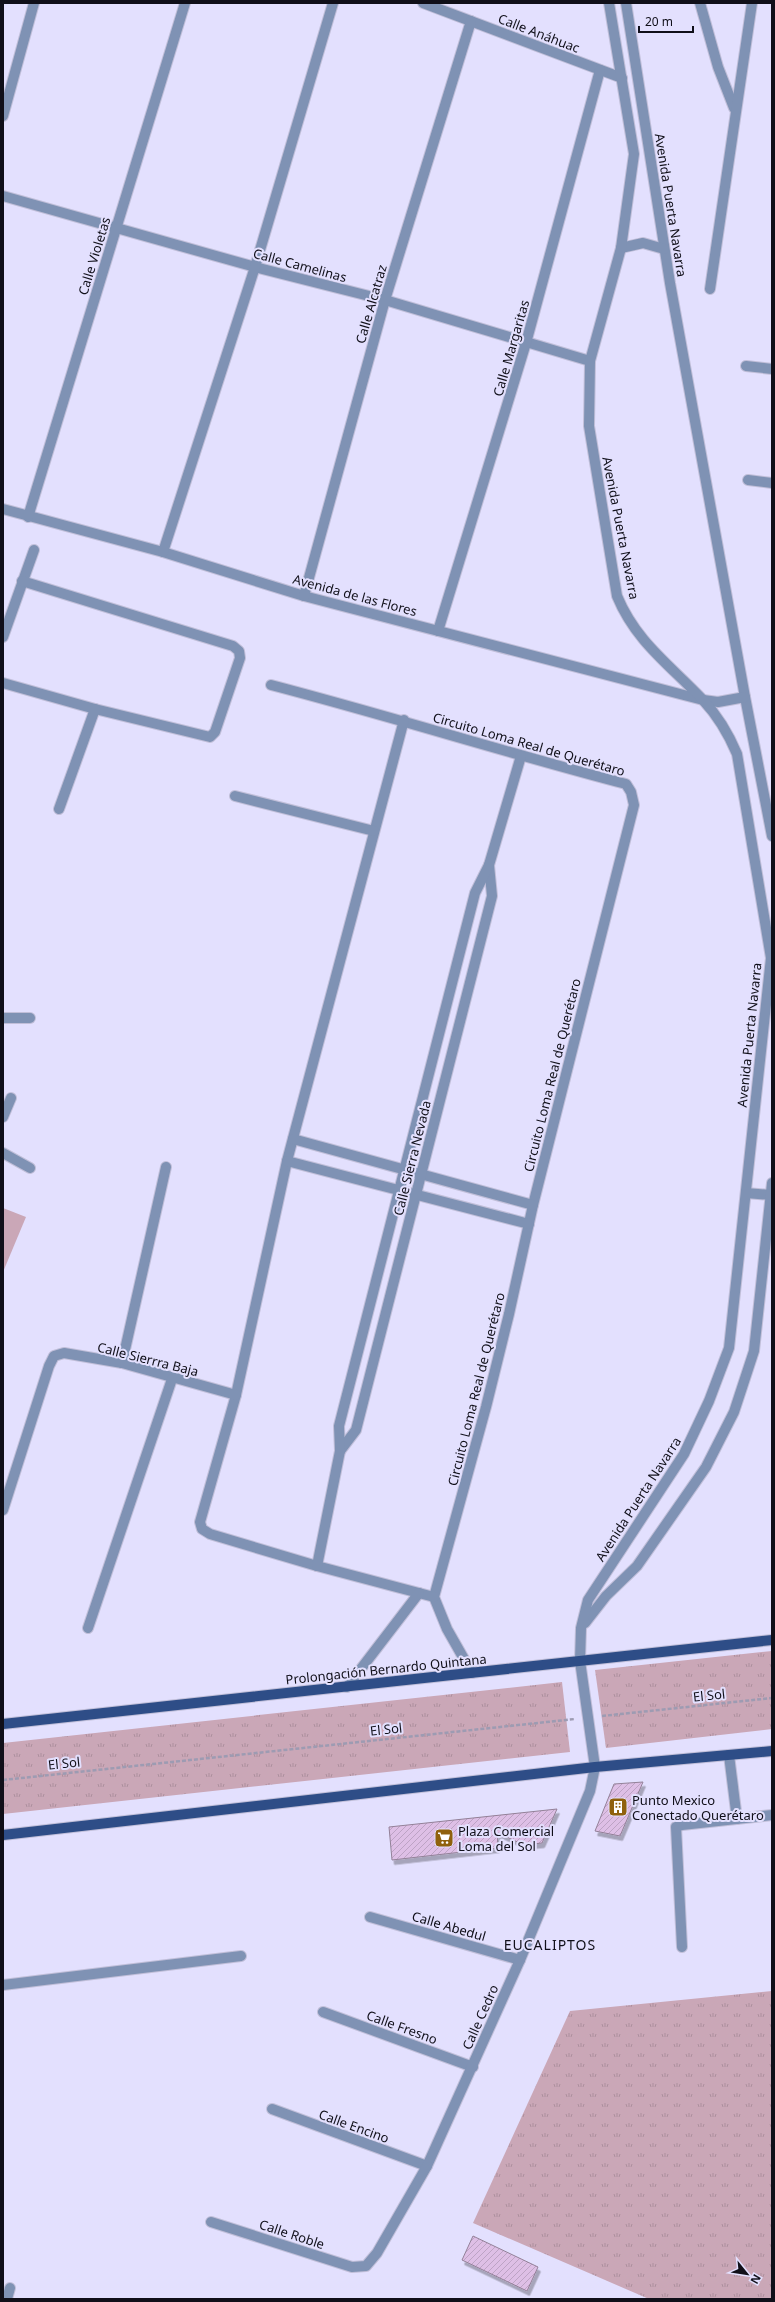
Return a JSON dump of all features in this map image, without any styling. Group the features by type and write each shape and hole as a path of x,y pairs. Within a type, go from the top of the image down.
{"main road":[{"name":"Prolongación Bernardo Quintana","path":"3,1724 772,1640"},
{"path":"3,1835 595,1767 772,1751"}],"street":[{"path":"3,116 34,3"},
{"name":"Calle Violetas","path":"28,517 185,3"},
{"path":"163,552 255,266 333,3"},
{"name":"Calle Anáhuac","path":"423,3 622,78"},
{"name":"Avenida Puerta Navarra","path":"595,1767 580,1661 581,1628 588,1600 684,1454 709,1401 729,1348 771,958 737,754 729,735 703,700 642,639 625,614 617,596 589,426 590,361 621,248 634,154 609,3"},
{"name":"Avenida Puerta Navarra","path":"626,3 664,249 745,697 772,836"},
{"path":"700,3 718,67 735,110"},
{"path":"710,289 735,110 752,3"},
{"name":"Calle Alcatraz","path":"304,596 385,300 471,21"},
{"name":"Calle Margaritas","path":"438,631 526,343 600,70"},
{"name":"Calle Camelinas","path":"3,196 255,266 385,300 590,361"},
{"path":"621,248 643,243 664,249"},
{"path":"746,366 772,369"},
{"path":"748,480 772,483"},
{"name":"Avenida de las Flores","path":"3,509 28,517 163,552 304,596 703,700 718,702 745,697"},
{"path":"3,637 34,550"},
{"path":"3,683 95,709 210,737 215,732 240,658 239,651 233,646 22,581"},
{"name":"Circuito Loma Real de Querétaro","path":"271,685 404,720 522,756 626,784 634,805 532,1205 529,1224 486,1406 434,1597"},
{"path":"59,809 95,709"},
{"path":"404,720 292,1139 236,1395 200,1522 202,1529 210,1534 317,1566 434,1597 447,1629 472,1673"},
{"name":"Calle Sierra Nevada","path":"317,1566 340,1451 338,1426 475,893 489,865 522,756"},
{"path":"235,796 374,831"},
{"name":"Calle Sierra Nevada","path":"340,1451 356,1430 492,896 489,865"},
{"path":"3,1018 30,1018"},
{"path":"3,1117 11,1098"},
{"path":"292,1139 421,1173 532,1205"},
{"path":"3,1153 30,1168"},
{"path":"287,1161 529,1224"},
{"path":"122,1364 166,1167"},
{"path":"581,1628 606,1596 637,1566 706,1467 734,1412 754,1351 772,1183"},
{"path":"746,1193 771,1195"},
{"name":"Calle Sierrra Baja","path":"3,1510 48,1366 54,1356 64,1354 122,1364 172,1379 236,1395"},
{"path":"88,1628 172,1379"},
{"path":"347,1687 419,1593"},
{"path":"729,1754 737,1819"},
{"name":"Calle Cedro","path":"366,2266 377,2253 427,2166 473,2067 520,1960 590,1791 595,1767"},
{"path":"682,1947 676,1827 682,1825 772,1815"},
{"name":"Calle Abedul","path":"370,1917 520,1960"},
{"path":"3,1985 241,1956"},
{"name":"Calle Fresno","path":"323,2012 473,2067"},
{"name":"Calle Encino","path":"272,2109 427,2166"},
{"name":"Calle Roble","path":"211,2222 352,2267 366,2266"},
{"path":"7,2299 10,2288"}],"path":[{"name":"El Sol","path":"3,1780 772,1698"}],"green space":[{"path":"3,1208 26,1217 3,1272"},
{"path":"772,1651 772,1729 606,1748 595,1670"},
{"path":"562,1682 570,1752 3,1814 3,1743"},
{"path":"772,1991 772,2299 649,2299 473,2223 570,2011"}],"building":[{"name":"Punto Mexico Conectado Querétaro","path":"643,1782 620,1836 595,1831 614,1784"},
{"name":"Plaza Comercial Loma del Sol","path":"557,1809 542,1843 524,1845 498,1833 497,1848 392,1860 389,1827"},
{"path":"473,2236 538,2267 527,2291 462,2260"}],"place":[{"name":"Punto Mexico Conectado Querétaro","path":"618,1807"},
{"name":"Plaza Comercial Loma del Sol","path":"444,1838"}],"district":[{"name":"EUCALIPTOS","path":"550,1945"}]}
